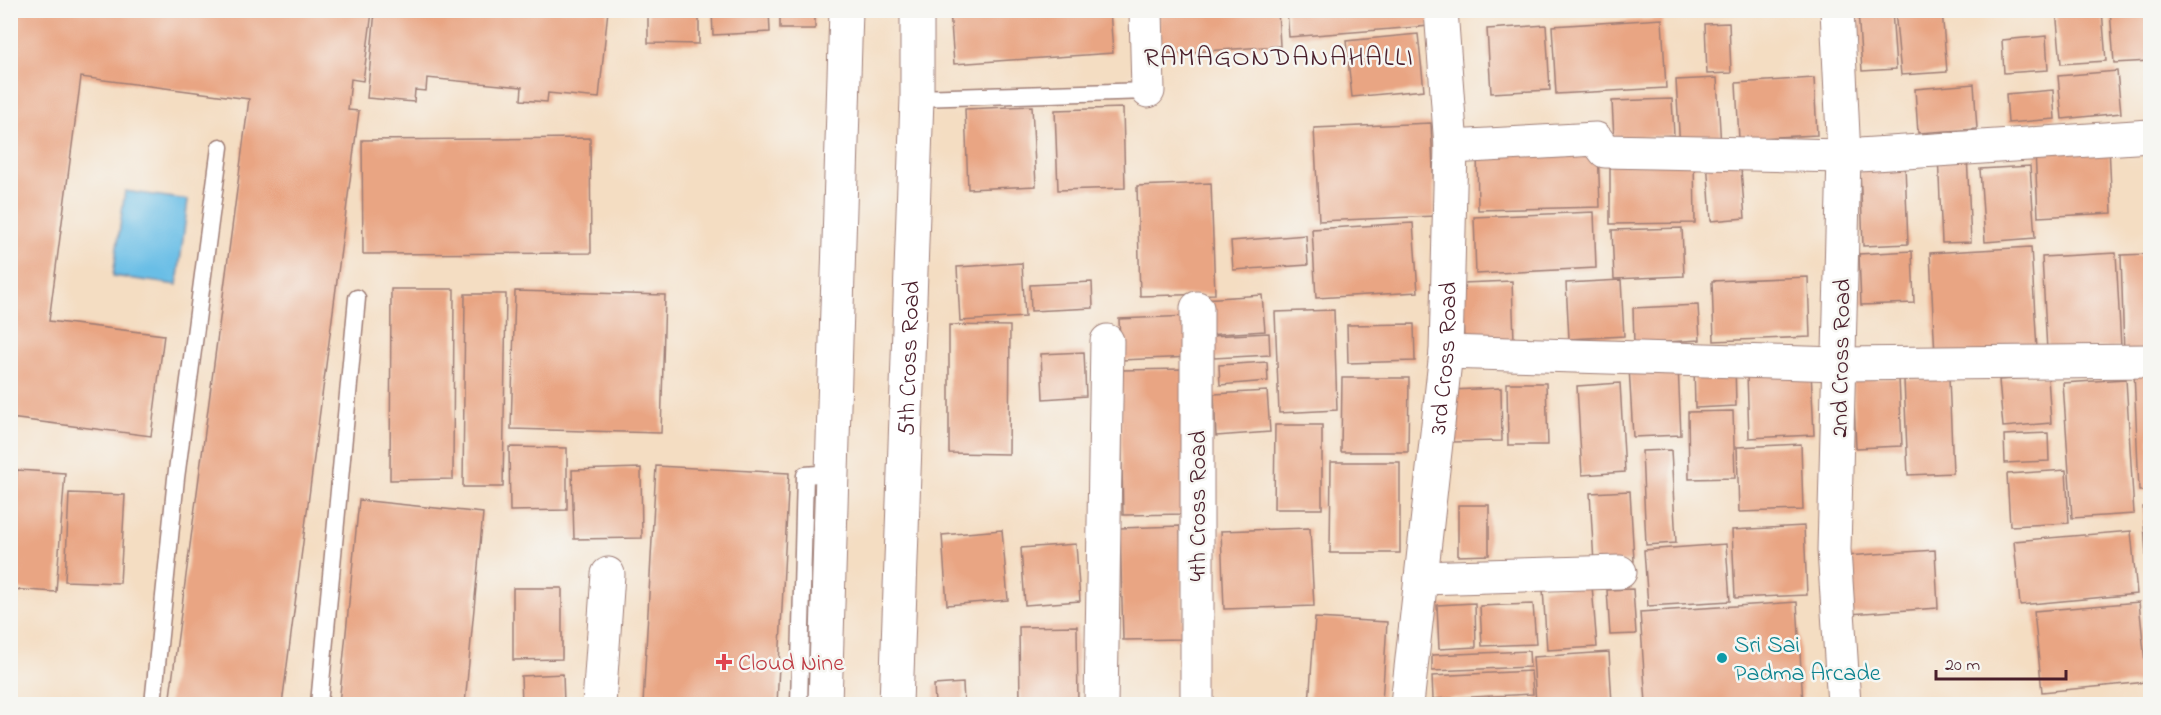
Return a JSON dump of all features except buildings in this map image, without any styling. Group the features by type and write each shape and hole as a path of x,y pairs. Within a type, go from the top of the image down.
{"street":[{"path":"825,705 846,10"},
{"name":"5th Cross Road","path":"896,705 917,98 917,10"},
{"path":"1146,10 1148,91"},
{"name":"3rd Cross Road","path":"1407,705 1446,352 1451,147 1441,10"},
{"name":"2nd Cross Road","path":"1837,10 1844,156 1834,550 1844,705"},
{"path":"1451,147 1596,139 1605,151 1844,156 2151,136"},
{"name":"4th Cross Road","path":"1197,308 1197,705"},
{"path":"1101,705 1107,341"},
{"path":"1446,352 1840,364 2151,361"},
{"path":"1421,578 1620,572"},
{"path":"599,705 608,574"}],"lane":[{"path":"917,98 1148,91"},
{"path":"153,705 176,478 220,147"},
{"path":"319,705 357,298"},
{"path":"799,705 805,475 832,473"}],"water":[{"path":"125,191 188,200 177,285 113,276"}],"place":[{"name":"Sri Sai Padma Arcade","path":"1722,658"},
{"name":"Cloud Nine","path":"724,662"}],"district":[{"name":"RAMAGONDANAHALLI","path":"1279,56"}]}
